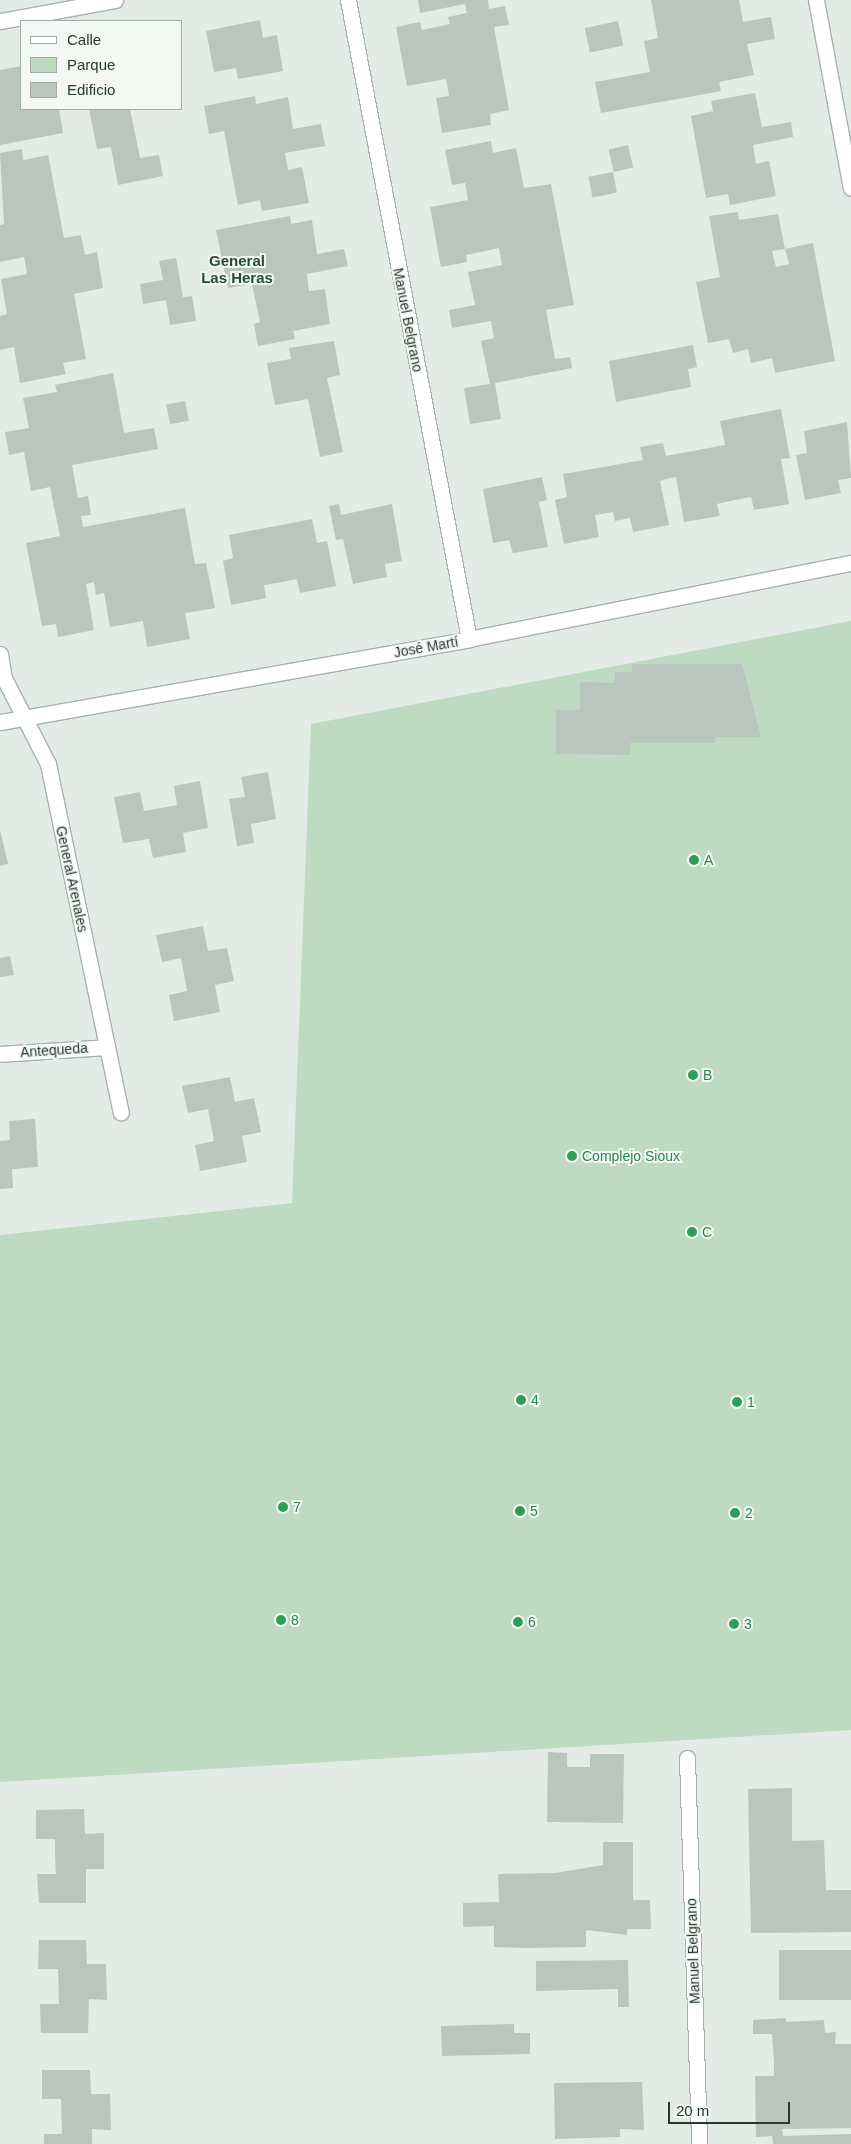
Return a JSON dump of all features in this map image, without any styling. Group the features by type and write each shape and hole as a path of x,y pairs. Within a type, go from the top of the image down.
{"street":[{"path":"0,21 114,0"},
{"name":"Manuel Belgrano","path":"348,0 469,640"},
{"path":"816,0 851,188"},
{"name":"José Martí","path":"0,722 469,640 851,563"},
{"name":"General Arenales","path":"0,654 4,678 48,764 121,1112"},
{"name":"Antequeda","path":"0,1054 107,1047"},
{"name":"Manuel Belgrano","path":"687,1758 699,2144"}],"green space":[{"name":"Complejo Sioux","path":"851,621 851,1730 0,1782 0,1235 292,1203 311,724"}],"building":[{"path":"418,0 488,0 489,9 505,6 509,25 494,27 509,110 490,114 491,125 442,133 436,98 449,96 446,79 407,86 396,27 420,22 422,30 450,24 448,17 467,13 465,4 420,13"},
{"path":"651,0 739,0 743,22 771,17 775,39 747,44 754,75 719,82 721,91 601,113 595,82 650,72 644,41 658,38"},
{"path":"260,20 263,38 277,35 283,71 238,79 236,68 214,72 206,31"},
{"path":"618,21 623,45 590,53 585,28"},
{"path":"20,66 20,110 59,110 63,133 0,145 0,70"},
{"path":"755,93 762,127 791,122 793,137 753,145 756,164 769,161 776,196 730,205 728,194 706,198 691,116 713,111 711,101"},
{"path":"255,96 256,104 288,97 293,129 321,124 325,146 285,153 288,170 302,167 309,203 262,211 260,200 238,205 224,131 209,134 204,106"},
{"path":"89,110 130,110 140,158 159,155 163,176 118,185 111,147 97,149"},
{"path":"491,141 493,153 516,148 524,188 551,184 574,305 546,310 555,359 570,357 572,368 495,383 501,419 470,424 464,388 490,384 481,341 494,338 491,321 452,328 449,310 475,305 468,272 502,265 499,248 466,255 467,262 441,267 430,207 468,200 465,183 452,185 445,150"},
{"path":"628,145 633,167 614,172 609,149"},
{"path":"22,149 23,160 48,155 64,238 81,235 85,255 97,252 103,288 74,294 86,359 63,363 66,374 20,383 14,347 0,350 0,316 7,314 1,279 27,274 24,257 0,262 0,225 4,224 0,153"},
{"path":"613,172 617,193 592,197 588,177"},
{"path":"738,212 739,220 778,214 785,249 813,243 835,361 775,373 772,358 751,363 748,349 733,353 729,339 708,343 696,282 720,277 709,216","holes":["785,249 789,264 776,267 772,251"]},
{"path":"290,216 291,224 312,220 317,254 344,249 348,266 307,274 309,291 325,289 330,324 293,331 295,339 258,346 254,324 260,322 252,284 228,288 216,230"},
{"path":"176,258 183,297 192,296 196,321 170,325 166,300 143,304 140,284 163,280 159,261"},
{"path":"334,341 340,375 327,378 343,452 320,457 308,399 275,405 267,363 291,359 289,348"},
{"path":"693,345 697,367 688,369 691,387 616,402 609,361"},
{"path":"113,373 124,433 154,428 158,449 72,465 78,498 88,496 91,515 81,516 83,527 185,508 195,564 206,563 215,608 185,613 190,639 147,647 143,621 110,627 104,593 96,595 94,582 86,584 94,630 58,637 56,624 42,626 26,543 60,536 50,487 31,491 24,452 9,455 5,432 29,428 23,398 57,392 55,385"},
{"path":"185,401 189,421 170,424 166,405"},
{"path":"781,409 790,458 781,459 789,504 754,510 751,497 717,504 720,516 684,522 676,477 670,478 660,481 669,525 633,532 630,518 615,521 613,512 595,515 599,537 564,544 555,500 567,497 563,474 643,460 640,447 663,443 666,456 725,445 720,421"},
{"path":"847,422 851,478 838,480 841,493 805,500 796,455 807,453 804,431"},
{"path":"542,477 547,500 539,502 548,547 513,553 509,540 493,543 483,489"},
{"path":"339,504 341,515 392,504 402,561 385,564 387,577 353,584 343,539 336,540 329,506"},
{"path":"312,519 317,543 327,541 336,586 300,593 297,579 264,585 266,598 231,605 223,561 233,558 229,535"},
{"path":"632,664 742,664 761,737 715,737 715,743 630,743 631,755 556,754 556,710 580,710 580,682 615,683 615,672 632,672"},
{"path":"268,772 276,819 251,824 254,843 237,846 229,799 245,797 241,777"},
{"path":"200,781 208,828 183,833 186,852 153,858 149,839 123,843 114,797 140,792 144,811 177,805 174,786"},
{"path":"0,830 8,864 0,866"},
{"path":"203,926 208,951 227,948 234,981 215,985 220,1012 174,1021 169,995 187,991 181,958 162,962 156,935"},
{"path":"10,956 14,975 0,977 0,958"},
{"path":"230,1077 235,1102 254,1098 261,1132 242,1136 247,1162 200,1171 195,1145 214,1141 208,1109 188,1113 182,1086"},
{"path":"35,1119 38,1167 12,1169 13,1188 0,1189 0,1141 10,1140 9,1121"},
{"path":"548,1752 567,1753 567,1767 590,1767 590,1754 624,1754 623,1823 547,1822"},
{"path":"792,1788 792,1841 824,1840 826,1890 851,1890 851,1932 751,1933 748,1789"},
{"path":"84,1809 85,1834 104,1833 104,1869 86,1869 86,1903 39,1903 37,1874 56,1874 55,1839 36,1839 36,1810"},
{"path":"603,1842 633,1842 633,1900 650,1900 651,1929 627,1929 627,1935 586,1930 586,1947 528,1948 494,1947 494,1926 463,1927 463,1903 499,1902 498,1874 556,1873 603,1865"},
{"path":"39,1940 86,1940 87,1964 106,1964 107,2000 89,1999 88,2033 41,2033 40,2004 59,2004 58,1969 38,1969"},
{"path":"779,1950 851,1950 851,2000 779,2000"},
{"path":"628,1960 629,2007 618,2007 618,1989 536,1991 536,1961"},
{"path":"786,2018 786,2022 824,2020 825,2033 836,2032 835,2044 851,2044 851,2128 782,2129 783,2136 851,2134 851,2144 773,2144 772,2136 756,2137 755,2076 774,2076 774,2063 772,2034 753,2034 753,2020"},
{"path":"514,2024 514,2033 530,2033 530,2054 442,2056 441,2026"},
{"path":"42,2070 90,2070 91,2094 110,2094 111,2130 92,2129 92,2144 44,2144 44,2134 62,2134 61,2099 42,2099"},
{"path":"642,2082 644,2130 620,2129 620,2137 555,2139 554,2083"}],"place":[{"name":"A","path":"694,860"},
{"name":"B","path":"693,1075"},
{"name":"Complejo Sioux","path":"572,1156"},
{"name":"C","path":"692,1232"},
{"name":"4","path":"521,1400"},
{"name":"1","path":"737,1402"},
{"name":"7","path":"283,1507"},
{"name":"5","path":"520,1511"},
{"name":"2","path":"735,1513"},
{"name":"8","path":"281,1620"},
{"name":"6","path":"518,1622"},
{"name":"3","path":"734,1624"}],"district":[{"name":"General Las Heras","path":"237,268"}]}
